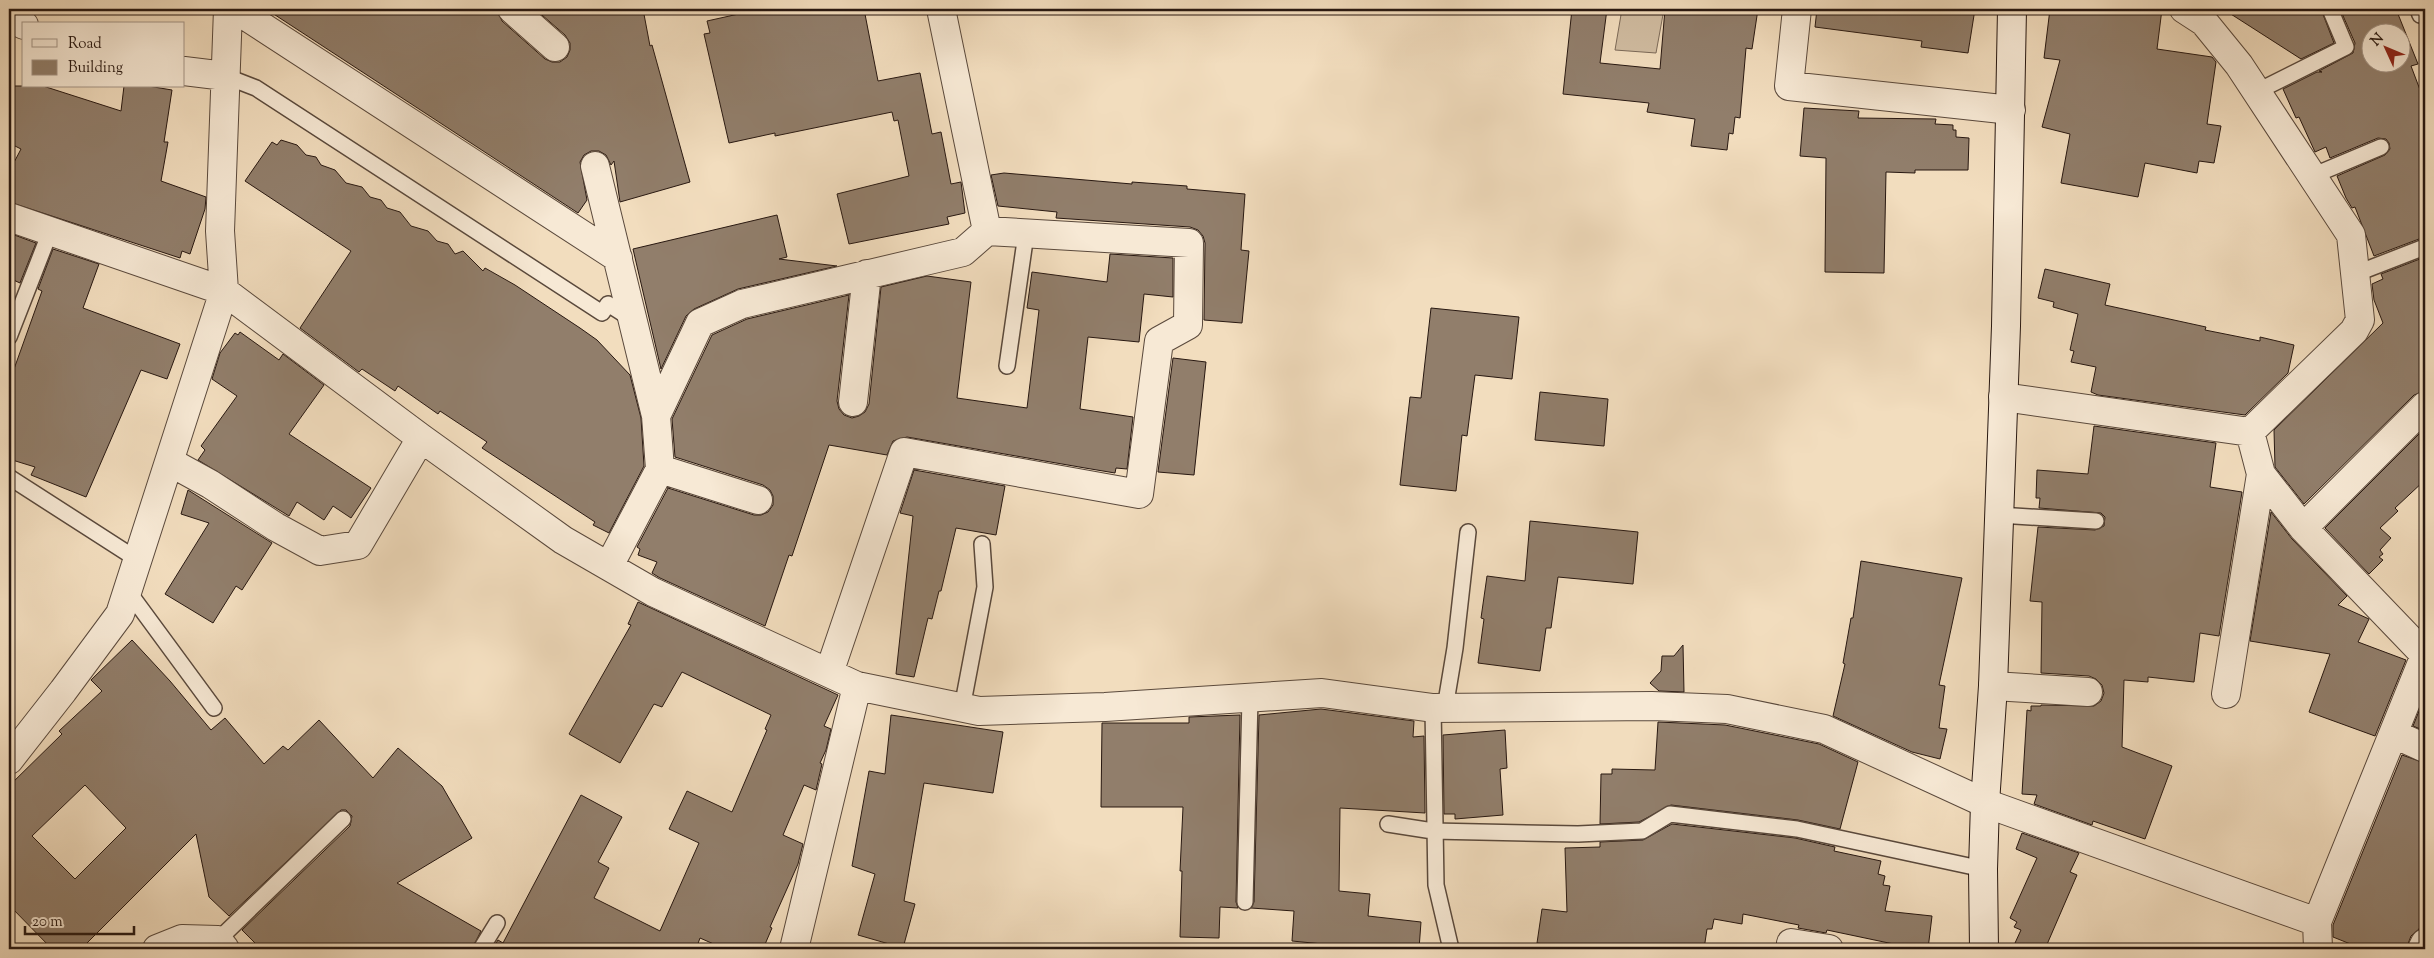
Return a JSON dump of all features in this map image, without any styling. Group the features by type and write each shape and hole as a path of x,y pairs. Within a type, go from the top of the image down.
{"street":[{"path":"9,760 120,614 224,291 220,231 228,9"},
{"path":"235,9 618,258"},
{"path":"512,9 554,47"},
{"path":"941,9 987,231"},
{"path":"1797,9 1789,86 2011,110"},
{"path":"1984,949 1984,803 1993,686 2003,397 2012,9"},
{"path":"2184,9 2204,22 2239,65 2351,235 2360,320 2354,332 2250,432"},
{"path":"9,18 22,24"},
{"path":"185,71 225,76"},
{"path":"595,166 656,416 660,469 609,566"},
{"path":"9,217 224,291 421,438 563,540 653,592 857,686 979,711 1106,707 1322,693 1439,708 1652,706 1727,709 1824,729 1984,803 2317,922"},
{"path":"656,416 700,323 742,304 963,252 987,231 1189,243 1188,325 1159,342 1140,494 904,452 829,673"},
{"path":"853,402 867,274"},
{"path":"2003,397 2250,432"},
{"path":"2302,528 2425,406"},
{"path":"2250,432 2261,474 2302,528 2425,655 2317,922 2318,949"},
{"path":"170,462 210,484 276,527 320,551 358,545 421,438"},
{"path":"660,469 758,500"},
{"path":"2226,694 2261,474"},
{"path":"794,949 857,686"},
{"path":"1993,686 2088,692"},
{"path":"2394,734 2425,748"},
{"path":"157,949 182,939 222,945"},
{"path":"2422,949 2425,943"},
{"path":"1791,944 1829,949"}],"lane":[{"path":"2256,92 2346,47 2330,9"},
{"path":"225,76 256,88 602,313 608,304 634,321"},
{"path":"2312,176 2380,147"},
{"path":"9,337 50,232"},
{"path":"1007,366 1026,234"},
{"path":"2355,274 2422,248"},
{"path":"9,477 138,560"},
{"path":"1999,515 2096,521"},
{"path":"1451,949 1436,885 1434,831 1439,708 1455,648 1468,532"},
{"path":"962,708 985,587 982,544"},
{"path":"128,591 214,708"},
{"path":"1245,902 1250,698"},
{"path":"1388,824 1434,831 1578,834 1642,831 1670,814 1796,829 1983,869"},
{"path":"222,945 343,819"},
{"path":"481,949 497,923"}],"shaded area":[{"path":"1622,9 1664,9 1656,53 1615,50"}],"building":[{"path":"266,9 497,9 502,21 545,59 552,62 560,62 567,57 570,43 565,35 535,9 643,9 650,46 652,45 690,182 620,202 614,161 611,165 606,155 599,151 591,151 584,155 580,162 587,200 578,213"},
{"path":"761,9 864,9 878,81 920,73 932,134 941,132 951,184 961,182 965,213 947,217 949,224 849,244 837,194 909,176 898,120 894,121 892,112 775,136 775,133 729,143 704,34 710,33 707,21"},
{"path":"1572,9 1607,9 1600,63 1660,69 1665,9 1758,9 1752,49 1746,48 1740,118 1735,117 1733,134 1729,133 1727,150 1691,146 1695,119 1647,112 1649,103 1563,94"},
{"path":"1817,9 1975,9 1968,53 1921,47 1922,41 1815,27"},
{"path":"2050,9 2162,9 2157,49 2212,57 2216,62 2207,124 2221,126 2214,163 2199,161 2197,173 2145,163 2138,197 2061,183 2070,134 2042,127 2060,60 2044,58"},
{"path":"2223,9 2321,9 2334,43 2301,59"},
{"path":"2340,9 2396,9 2401,22 2362,22 2362,72 2412,72 2412,69 2425,103 2425,239 2419,239 2374,256 2355,207 2352,208 2346,198 2337,176 2385,155 2390,149 2389,143 2386,139 2378,138 2330,158 2326,147 2315,152 2299,117 2296,118 2283,89 2317,72 2322,72 2319,71 2353,53 2355,43"},
{"path":"2412,49 2418,64 2412,66"},
{"path":"9,86 49,88 121,111 124,88 160,88 172,90 164,142 168,142 161,181 206,197 205,209 190,254 182,251 180,258 9,202 9,172 21,149 9,143"},
{"path":"1804,108 1859,111 1858,118 1936,119 1935,124 1953,125 1953,130 1956,130 1956,137 1969,138 1968,170 1915,170 1915,173 1886,172 1884,273 1825,272 1826,158 1800,156"},
{"path":"281,140 297,145 306,155 316,157 321,165 335,170 346,183 362,187 370,197 381,200 387,208 400,212 411,226 428,231 437,241 448,244 455,254 463,251 483,271 485,268 515,285 580,328 597,340 630,375 641,418 644,466 609,533 593,525 595,522 482,448 487,442 440,411 438,414 398,386 395,391 362,369 359,372 300,328 351,251 245,181 272,142 277,145"},
{"path":"1004,173 1132,184 1132,182 1187,186 1187,189 1245,194 1241,250 1249,251 1242,323 1204,320 1205,243 1203,236 1198,230 1190,227 1056,218 1057,212 998,206 991,175"},
{"path":"777,215 787,257 779,259 837,266 738,289 694,309 686,316 661,369 633,249"},
{"path":"9,233 36,243 20,283 9,278"},
{"path":"53,249 99,264 83,308 180,344 167,379 141,370 86,497 31,475 35,467 9,459 9,383 42,291 38,289"},
{"path":"1110,254 1173,258 1173,297 1144,294 1139,342 1088,337 1080,409 1133,417 1127,469 1116,468 1115,473 907,437 893,441 887,455 829,445 792,556 789,555 765,626 660,578 652,573 657,562 638,555 640,549 637,547 668,488 754,515 768,512 773,505 773,496 770,490 763,485 675,457 672,419 712,335 747,319 849,295 837,401 839,409 844,415 852,418 865,412 869,404 881,287 927,276 971,282 957,398 1027,408 1039,310 1027,308 1032,272 1107,282"},
{"path":"2425,257 2425,391 2414,395 2304,504 2275,467 2274,430 2383,323 2374,300 2372,284 2383,279 2381,274"},
{"path":"2045,269 2110,284 2105,305 2206,327 2205,330 2260,341 2260,337 2294,345 2288,373 2245,415 2098,395 2091,392 2096,367 2071,362 2074,351 2070,350 2078,314 2053,307 2054,302 2038,298"},
{"path":"1431,308 1519,317 1512,379 1475,375 1467,436 1462,435 1456,491 1400,485 1410,397 1421,398"},
{"path":"240,332 279,360 283,354 324,385 289,434 371,488 351,518 333,506 324,520 297,502 289,516 198,460 205,450 201,446 237,396 212,379 220,353 235,333 238,335"},
{"path":"1173,358 1206,362 1194,475 1158,472"},
{"path":"1540,392 1608,399 1604,446 1535,440"},
{"path":"2094,426 2216,443 2210,487 2242,492 2219,636 2200,633 2194,682 2148,677 2148,682 2124,680 2122,747 2172,766 2145,839 2093,821 2092,825 2034,804 2037,795 2022,794 2027,710 2031,711 2031,706 2041,705 2094,706 2101,701 2104,693 2102,685 2096,679 2089,676 2041,673 2042,602 2030,601 2038,527 2095,530 2104,526 2105,517 2101,513 2039,508 2040,498 2036,498 2037,470 2088,474"},
{"path":"2425,428 2425,480 2395,508 2398,511 2380,528 2391,538 2380,550 2383,554 2379,557 2383,560 2369,574 2325,528"},
{"path":"914,470 1005,486 996,535 956,528 941,591 939,591 932,619 928,618 914,677 896,674 913,516 900,513"},
{"path":"188,490 272,543 242,590 236,586 213,623 165,594 209,523 181,514"},
{"path":"2271,512 2292,539 2347,596 2338,605 2369,619 2358,642 2406,660 2375,736 2309,712 2330,654 2250,641"},
{"path":"1530,521 1638,532 1633,584 1558,577 1551,628 1546,628 1540,671 1478,663 1484,619 1481,618 1487,576 1525,581"},
{"path":"1861,561 1962,578 1939,685 1945,686 1939,728 1947,729 1940,759 1912,752 1833,716 1845,664 1843,663 1851,618 1853,618"},
{"path":"638,602 838,695 824,726 831,729 826,750 820,763 822,764 816,790 804,785 783,835 803,844 798,864 770,927 772,928 763,949 725,949 700,938 696,949 492,949 498,940 503,943 581,795 622,817 598,862 609,868 594,898 660,931 699,843 669,829 687,791 732,812 767,730 765,729 771,715 682,672 662,707 654,704 620,763 569,734 631,625 628,624"},
{"path":"132,640 170,681 211,730 225,718 264,764 283,746 288,750 319,720 373,778 398,748 442,786 472,838 397,883 481,931 472,949 261,949 242,930 350,826 352,816 346,810 341,810 229,916 209,897 196,834 81,949 52,949 9,905 9,786 62,734 59,731 102,691 91,680","holes":["85,785 126,828 75,879 32,836"]},
{"path":"1683,645 1684,692 1659,691 1650,683 1661,671 1662,656 1674,656"},
{"path":"2425,696 2425,731 2413,726"},
{"path":"1321,709 1414,721 1413,737 1424,736 1425,813 1340,808 1339,891 1370,894 1368,916 1421,922 1419,949 1364,946 1364,948 1292,941 1294,911 1251,908 1254,902 1259,715"},
{"path":"891,715 1003,732 993,793 924,783 904,901 915,904 903,948 858,935 875,874 852,866 869,771 885,774"},
{"path":"1240,715 1236,902 1238,908 1220,907 1219,938 1180,937 1182,871 1180,871 1183,807 1101,807 1102,723 1189,723 1189,717"},
{"path":"1658,722 1725,725 1819,744 1858,762 1840,829 1798,820 1671,805 1639,822 1600,824 1601,774 1612,774 1612,769 1655,770"},
{"path":"1505,730 1507,768 1500,769 1503,815 1455,819 1455,814 1444,814 1443,735"},
{"path":"2402,755 2425,763 2425,915 2419,929 2411,936 2406,949 2363,949 2333,937 2333,925"},
{"path":"1672,824 1795,838 1835,847 1834,851 1881,861 1878,874 1885,876 1883,885 1890,886 1885,911 1932,916 1928,949 1903,946 1827,930 1826,933 1798,928 1799,925 1743,914 1742,924 1714,919 1712,929 1707,929 1704,949 1579,949 1537,943 1542,909 1567,912 1565,848 1600,847 1600,842 1643,840"},
{"path":"2022,833 2079,853 2070,872 2077,875 2045,949 2031,949 2015,943 2021,930 2014,927 2017,922 2010,918 2037,858 2016,849"}]}
